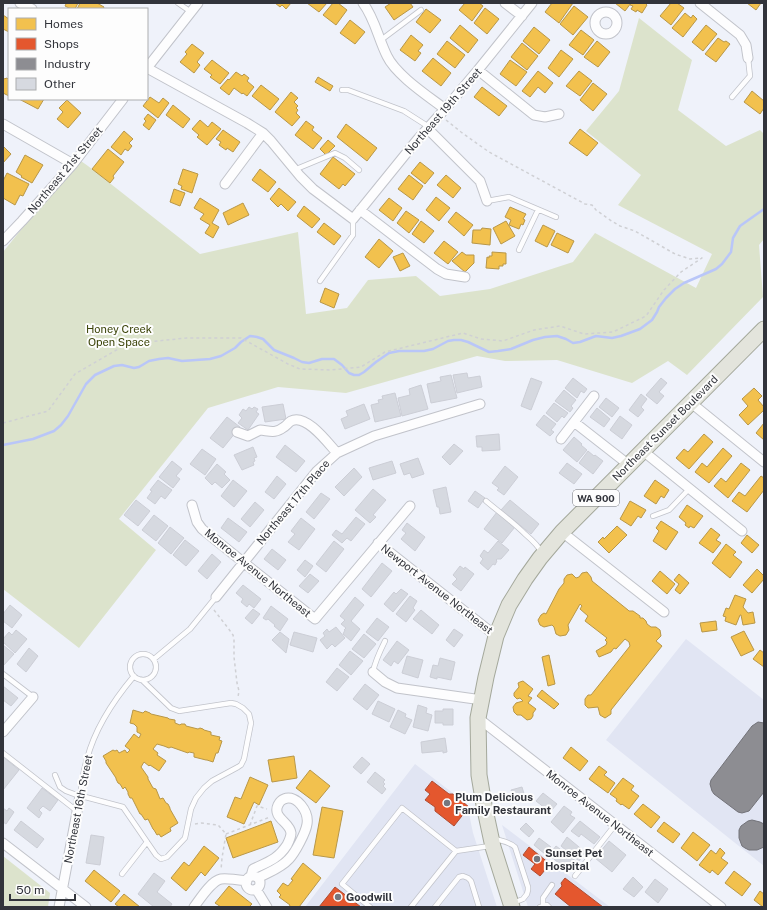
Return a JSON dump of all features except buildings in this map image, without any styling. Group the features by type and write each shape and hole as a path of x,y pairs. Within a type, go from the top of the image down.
{"main road":[{"name":"Northeast Sunset Boulevard","path":"512,905 492,841 484,805 479,776 478,718 496,636 509,605 543,554 562,532 764,329"}],"street":[{"path":"20,3 30,8"},
{"path":"148,67 198,3"},
{"path":"363,3 369,11 386,56 391,64 443,112"},
{"path":"505,3 522,16"},
{"name":"Northeast 19th Street","path":"353,219 532,3"},
{"path":"598,3 602,12"},
{"path":"700,3 740,35 746,45 748,58"},
{"path":"148,69 263,133 300,176 314,189 353,219"},
{"path":"478,70 534,115 545,117 559,114"},
{"name":"Northeast 21st Street","path":"4,240 73,164 122,100"},
{"path":"3,124 73,164"},
{"path":"429,128 480,181 487,201"},
{"path":"225,184 263,133"},
{"path":"360,210 437,269 446,274 465,277"},
{"path":"561,439 594,396"},
{"path":"690,402 764,462"},
{"name":"Northeast 17th Place","path":"216,597 317,471 337,453 374,436 480,404"},
{"path":"237,432 248,436 260,430 275,432 290,422 301,420 313,428 337,453"},
{"path":"574,422 629,465"},
{"path":"643,451 742,530"},
{"name":"Monroe Avenue Northeast","path":"192,505 197,522 202,529 315,619 378,543"},
{"path":"378,543 410,506"},
{"path":"562,532 664,612"},
{"name":"Newport Avenue Northeast","path":"378,543 496,636"},
{"path":"373,672 385,682 397,688 482,700"},
{"path":"3,732 33,697"},
{"name":"Monroe Avenue Northeast","path":"478,718 721,907"},
{"name":"Northeast 16th Street","path":"59,907 80,796"},
{"path":"196,906 209,888 221,879 252,878 282,866 290,858 298,846 308,823 300,803 289,798 284,799 277,806 278,816 289,827 291,834 290,840 281,853 274,859 253,869 252,878"},
{"path":"3,843 86,907"},
{"path":"252,878 260,884 256,889 267,907"}],"lane":[{"path":"178,3 191,12"},
{"path":"381,40 421,10"},
{"path":"732,97 750,76 748,58"},
{"path":"342,90 348,90 404,111 429,128"},
{"path":"294,170 336,153 345,158 359,170"},
{"path":"487,201 509,197 556,217"},
{"path":"519,250 538,210"},
{"path":"320,281 353,235 353,219"},
{"path":"654,516 669,510 690,488"},
{"path":"486,501 518,527 539,547 543,554"},
{"path":"154,659 190,629 216,597"},
{"path":"373,672 374,664 385,641"},
{"path":"54,775 60,787 66,791 123,807 156,855 162,859 167,857 185,838 191,809 196,798 212,781 238,767 244,759 251,723 249,714 243,708 231,703 179,711 171,708 142,680 138,679 131,672 130,668 133,659 137,656 146,655 154,659 156,669 155,674 147,680 142,680"},
{"path":"3,674 33,697"},
{"name":"Northeast 16th Street","path":"80,796 86,760 100,724 106,712 134,676"},
{"path":"3,753 77,811"},
{"path":"370,907 342,884 402,808 456,851"},
{"path":"575,876 615,825"},
{"path":"411,907 456,851 492,841 508,842 515,847 528,887 527,894 523,899 512,905"},
{"path":"122,874 147,842"},
{"path":"435,907 459,877 463,876 471,881 479,907"},
{"path":"549,907 547,905 542,907 543,898 552,885"}],"path":[{"path":"3,423 48,411 75,374 127,344 187,338 241,338 288,364 300,368 338,370 361,367 385,352 463,333 481,338 503,341 534,330 560,326 584,334 613,332 646,316 664,290 681,272 702,258 690,259 675,254 635,231 620,226 596,210 592,205 585,204 489,152 461,132 443,112"},
{"path":"210,605 228,628 234,639 234,657 239,691 238,705"},
{"path":"250,825 257,806 277,813"},
{"path":"226,834 277,813"},
{"path":"187,826 201,823 218,825 226,834"},
{"path":"221,879 222,858 226,834"}],"shaded area":[{"path":"686,639 764,700 764,866 606,740"},
{"path":"415,764 467,804 473,833 497,907 305,907"},
{"path":"502,825 610,907 528,907"}],"green space":[{"name":"Honey Creek Open Space","path":"639,18 692,60 678,110 726,146 760,130 764,134 764,239 759,245 763,297 687,375 668,361 632,383 557,360 505,361 477,356 346,393 278,387 208,408 119,519 156,550 79,648 3,589 3,252 78,159 200,254 298,232 306,314 347,308 368,280 416,276 440,296 490,289 573,262 595,233 696,288 712,254 618,205 641,175 586,131 619,91"},
{"path":"3,856 50,893 48,907 3,907"}],"waterway":[{"path":"3,445 33,439 54,431 68,416 86,384 95,375 114,366 122,365 134,368 139,367 149,361 168,358 182,361 210,359 221,356 235,348 250,336 263,339 274,350 302,362 309,363 322,359 334,359 349,373 354,375 359,375 364,372 389,353 399,351 424,351 433,349 448,341 454,340 468,342 489,352 511,349 545,337 557,336 573,343 596,336 612,338 621,336 640,329 652,320 659,307 675,289 684,283 716,269 722,264 731,252 733,238 740,226 764,209"}],"place":[{"name":"Plum Delicious Family Restaurant","path":"447,803"},
{"name":"Sunset Pet Hospital","path":"537,859"},
{"name":"Goodwill","path":"338,897"}]}
